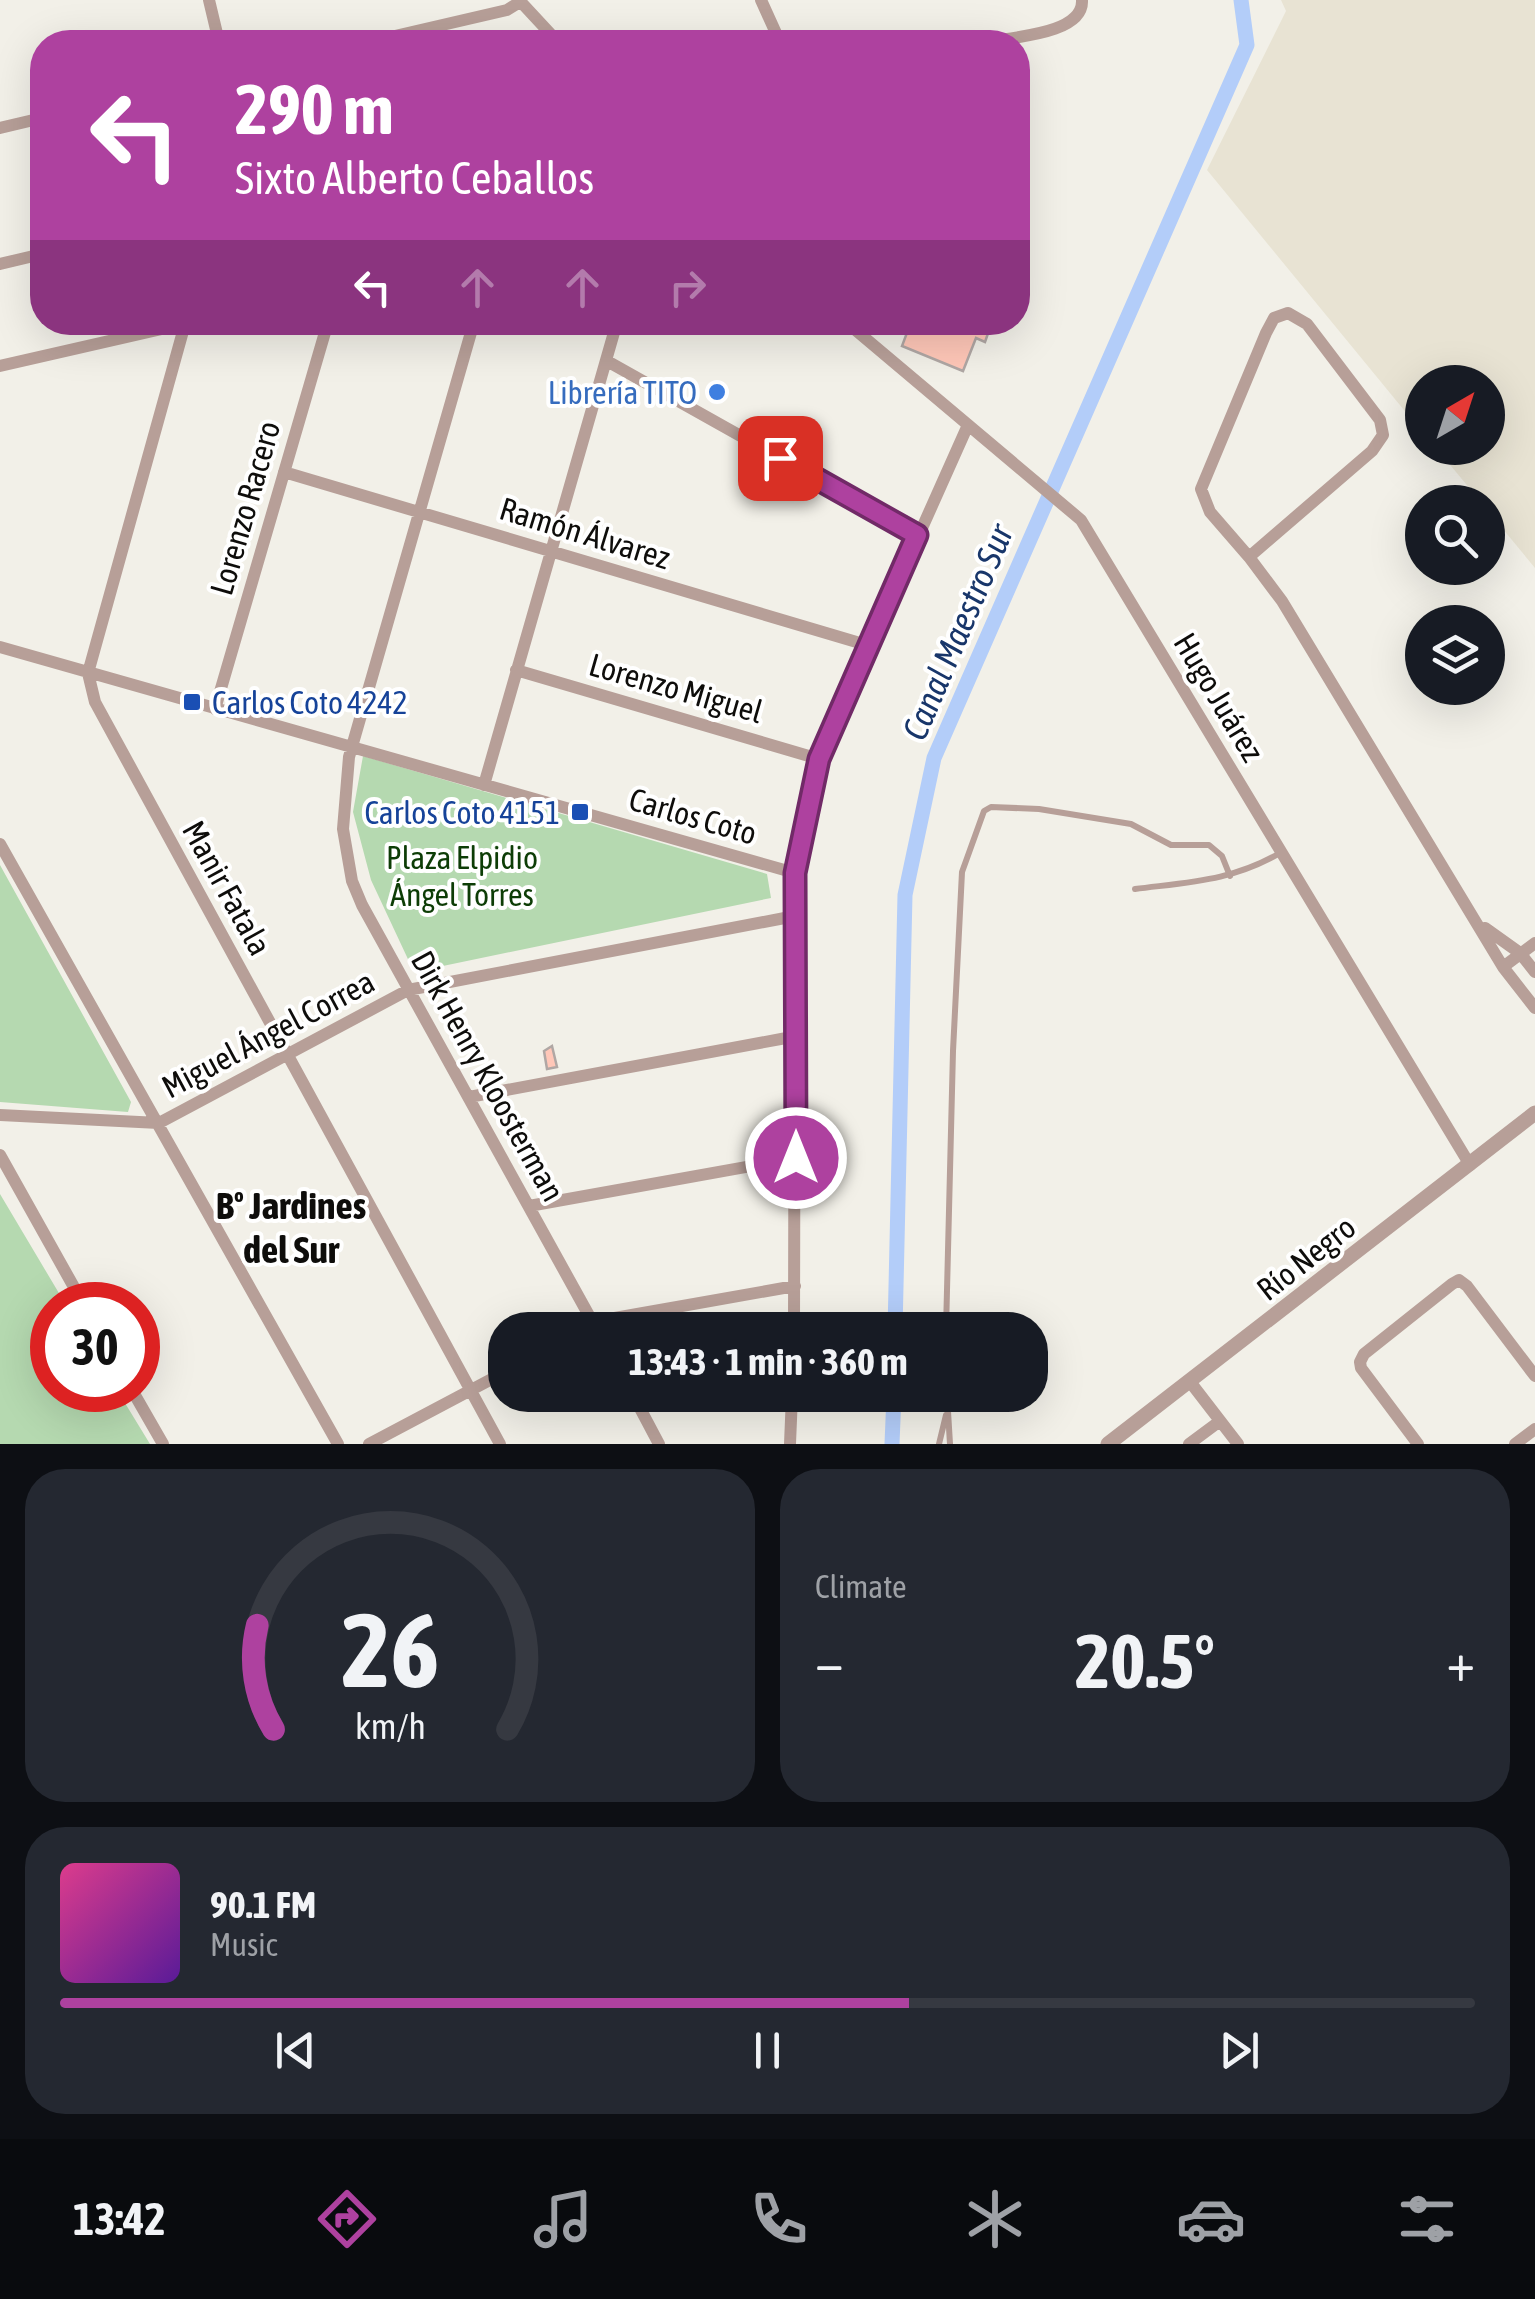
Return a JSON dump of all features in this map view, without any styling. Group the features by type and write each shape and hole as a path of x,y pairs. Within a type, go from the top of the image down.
{"street":[{"path":"209,0 215,30"},
{"path":"761,0 775,30"},
{"path":"1030,33 1066,26 1079,16 1082,0"},
{"path":"421,30 507,10 520,1 547,30"},
{"path":"0,128 30,121"},
{"path":"0,264 30,257"},
{"path":"1248,557 1372,451 1383,435 1380,420 1307,324 1288,313 1274,318 1266,333 1201,490 1210,512 1282,601 1503,967 1535,1008"},
{"path":"0,366 134,335"},
{"path":"88,673 183,335"},
{"name":"Lorenzo Racero","path":"215,709 324,335"},
{"name":"Dirk Henry Kloosterman","path":"470,335 352,748 344,829 352,881 584,1312"},
{"path":"484,786 613,335"},
{"name":"Hugo Juárez","path":"861,335 1081,520 1470,1165"},
{"path":"607,361 917,535"},
{"path":"794,1312 795,873 819,759 968,425"},
{"name":"Ramón Álvarez","path":"284,472 870,646"},
{"name":"Carlos Coto","path":"0,647 795,873"},
{"name":"Lorenzo Miguel","path":"516,670 819,759"},
{"name":"Manir Fatala","path":"88,673 94,702 500,1444"},
{"path":"0,844 338,1444"},
{"name":"Miguel Ángel Correa","path":"0,1115 159,1123 408,990 795,916"},
{"path":"1479,924 1520,953 1535,972"},
{"path":"1503,967 1535,943"},
{"path":"469,1097 797,1036"},
{"name":"Río Negro","path":"1108,1444 1535,1113"},
{"path":"0,1155 71,1282"},
{"path":"529,1206 796,1158"},
{"path":"1418,1444 1360,1362 1364,1354 1459,1280 1535,1376"},
{"path":"648,1312 795,1286"},
{"path":"369,1444 488,1381"},
{"path":"1191,1382 1238,1444"},
{"path":"145,1412 163,1444"},
{"path":"642,1412 660,1444"},
{"path":"790,1444 791,1412"},
{"path":"1189,1444 1220,1421"},
{"path":"1516,1444 1535,1428"}],"lane":[{"path":"946,1312 962,872 984,812 991,807 1039,809 1131,824 1171,845 1209,845 1222,856 1230,876"},
{"path":"1135,890 1230,876 1280,853"},
{"path":"939,1444 947,1412"},
{"path":"947,1412 950,1444"}],"shaded area":[{"path":"1281,0 1535,0 1535,568 1505,532 1505,485 1467,485 1450,465 1505,465 1505,365 1405,365 1405,411 1207,170 1286,11"}],"green space":[{"name":"Plaza Elpidio Ángel Torres","path":"363,756 767,874 771,898 414,972 371,880 353,812"},
{"path":"0,865 131,1102 128,1112 0,1102"},
{"path":"0,1194 52,1282 30,1282 30,1412 130,1412 150,1444 0,1444"}],"building":[{"path":"906,335 987,335 985,342 976,338 963,371 902,346"},
{"path":"552,1046 557,1067 547,1069 544,1051"}],"waterway":[{"name":"Canal Maestro Sur","path":"895,1312 905,895 934,758 1247,45 1241,0"},
{"name":"Canal Maestro Sur","path":"892,1444 893,1412"}],"place":[{"name":"Librería TITO","path":"717,392"},
{"name":"Carlos Coto 4242","path":"192,702"},
{"name":"Carlos Coto 4151","path":"580,812"}],"district":[{"name":"Bº Jardines del Sur","path":"291,1227"}],"route":[{"path":"780,458 917,535 819,759 798,850 796,1158"}]}
